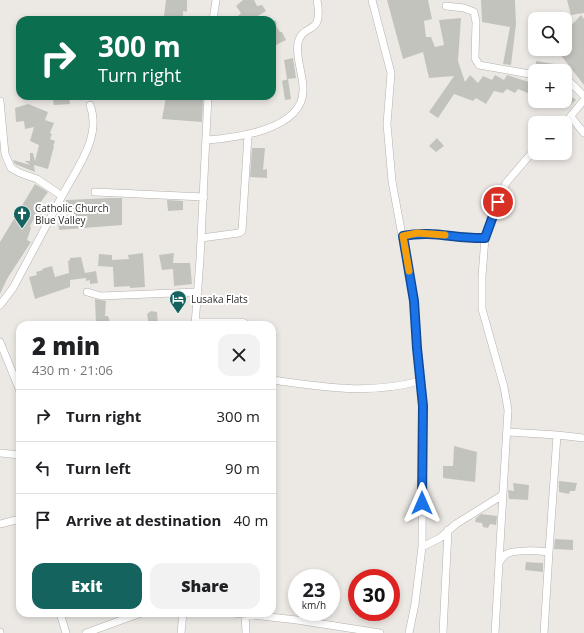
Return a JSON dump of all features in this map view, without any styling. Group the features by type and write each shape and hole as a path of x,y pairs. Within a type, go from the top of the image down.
{"street":[{"path":"213,16 216,0"},
{"path":"206,140 248,135 285,120 300,104 303,93 303,84 297,45 301,36 316,25 319,20 318,0"},
{"path":"372,0 391,73 387,124 392,181 414,301 423,406 422,547 415,604 409,633"},
{"path":"446,6 464,8 474,12 476,22 475,58 479,65 528,74"},
{"path":"572,84 584,96"},
{"path":"195,321 204,197 208,100"},
{"path":"572,116 584,100"},
{"path":"0,101 6,154 11,168 37,179 62,196"},
{"path":"0,305 14,288 92,138 94,115 90,105"},
{"path":"572,118 584,132"},
{"path":"201,238 239,233 242,231 248,135"},
{"path":"495,633 508,432 508,410 504,387 482,309 482,276 485,238 506,183 528,157"},
{"path":"96,192 204,197"},
{"path":"403,236 417,233 435,233 471,238 485,238"},
{"path":"87,292 106,296 198,292"},
{"path":"0,342 16,371"},
{"path":"276,381 340,390 373,390 420,381"},
{"path":"508,432 584,438"},
{"path":"544,633 557,435"},
{"path":"0,453 16,455"},
{"path":"422,547 440,538 448,530 501,496 503,493"},
{"path":"0,524 16,520"},
{"path":"443,633 448,530"},
{"path":"499,563 505,554 514,551 549,552"},
{"path":"61,617 66,633"},
{"path":"86,633 123,617"},
{"path":"181,633 183,617"},
{"path":"245,617 246,633"},
{"path":"271,617 380,633"}],"building":[{"path":"166,0 187,0 187,12 183,11 183,16 164,16"},
{"path":"243,0 254,0 257,6 262,5 266,11 258,16 238,16 241,13 236,6"},
{"path":"387,0 428,0 432,19 424,21 426,37 431,37 435,47 444,45 439,20 461,18 458,61 465,82 470,75 478,83 483,76 492,80 495,75 504,80 507,75 528,82 528,93 518,89 515,93 507,89 503,93 494,91 486,104 476,98 473,101 454,94 438,118 429,112 454,76 429,78 423,52 403,59"},
{"path":"481,0 515,0 516,24 511,65 503,64 510,27 482,22"},
{"path":"567,0 584,0 584,13 572,15 572,12 570,12"},
{"path":"581,15 584,19 584,85 572,70 572,64 568,64 561,56 572,56 572,25"},
{"path":"276,26 280,32 282,32 286,40 276,45"},
{"path":"293,58 296,78 287,79 284,60"},
{"path":"536,61 555,64 536,64"},
{"path":"288,79 291,99 285,100 282,81"},
{"path":"572,97 576,100 572,104"},
{"path":"53,100 69,100 70,104 54,105"},
{"path":"165,100 203,100 202,122 162,119"},
{"path":"28,104 48,112 45,120 54,123 50,133 52,134 50,139 55,141 48,169 34,165 35,172 15,164 13,160 30,165 25,161 30,161 30,153 33,153 35,161 39,145 30,141 34,127 25,129 24,121 16,122 15,108"},
{"path":"437,138 444,146 436,152 429,146"},
{"path":"252,148 265,148 263,170 267,169 267,178 250,177"},
{"path":"35,184 48,192 40,203 45,206 43,210 45,212 40,220 35,217 30,226 31,228 27,240 31,242 7,279 0,294 0,242"},
{"path":"122,198 122,225 59,230 58,219 74,218 74,209 66,209 66,200"},
{"path":"167,200 183,201 183,210 168,211"},
{"path":"143,253 145,287 114,287 113,267 98,266 99,254 112,255 112,260 129,259 128,255"},
{"path":"174,253 173,263 190,263 192,284 174,286 173,269 162,270 159,255"},
{"path":"81,257 85,273 96,271 98,283 90,284 90,280 86,281 86,278 70,280 70,287 35,299 29,277 37,275 36,272 52,266 55,277 69,273 68,261 70,258"},
{"path":"95,299 106,301 105,316 108,316 110,321 96,321"},
{"path":"151,311 157,312 158,321 148,321 147,314"},
{"path":"454,446 477,452 475,482 443,478 443,466 453,466"},
{"path":"559,481 577,483 575,491 570,491 569,494 559,492"},
{"path":"513,483 529,485 528,500 509,499 508,490 514,491"},
{"path":"481,514 497,516 496,525 490,524 488,528 483,527 482,523 475,522 476,518"},
{"path":"555,539 573,540 573,550 554,549"},
{"path":"526,562 543,563 543,572 525,570"}],"slow traffic":[{"path":"409,271 403,236 417,233 435,233 445,235"}],"place":[{"name":"Catholic Church Blue Valley","path":"22,229"},
{"name":"Lusaka Flats","path":"178,314"}],"route":[{"path":"422,503 423,406 414,301 403,236 417,233 435,233 451,236 485,238 498,202"}]}
